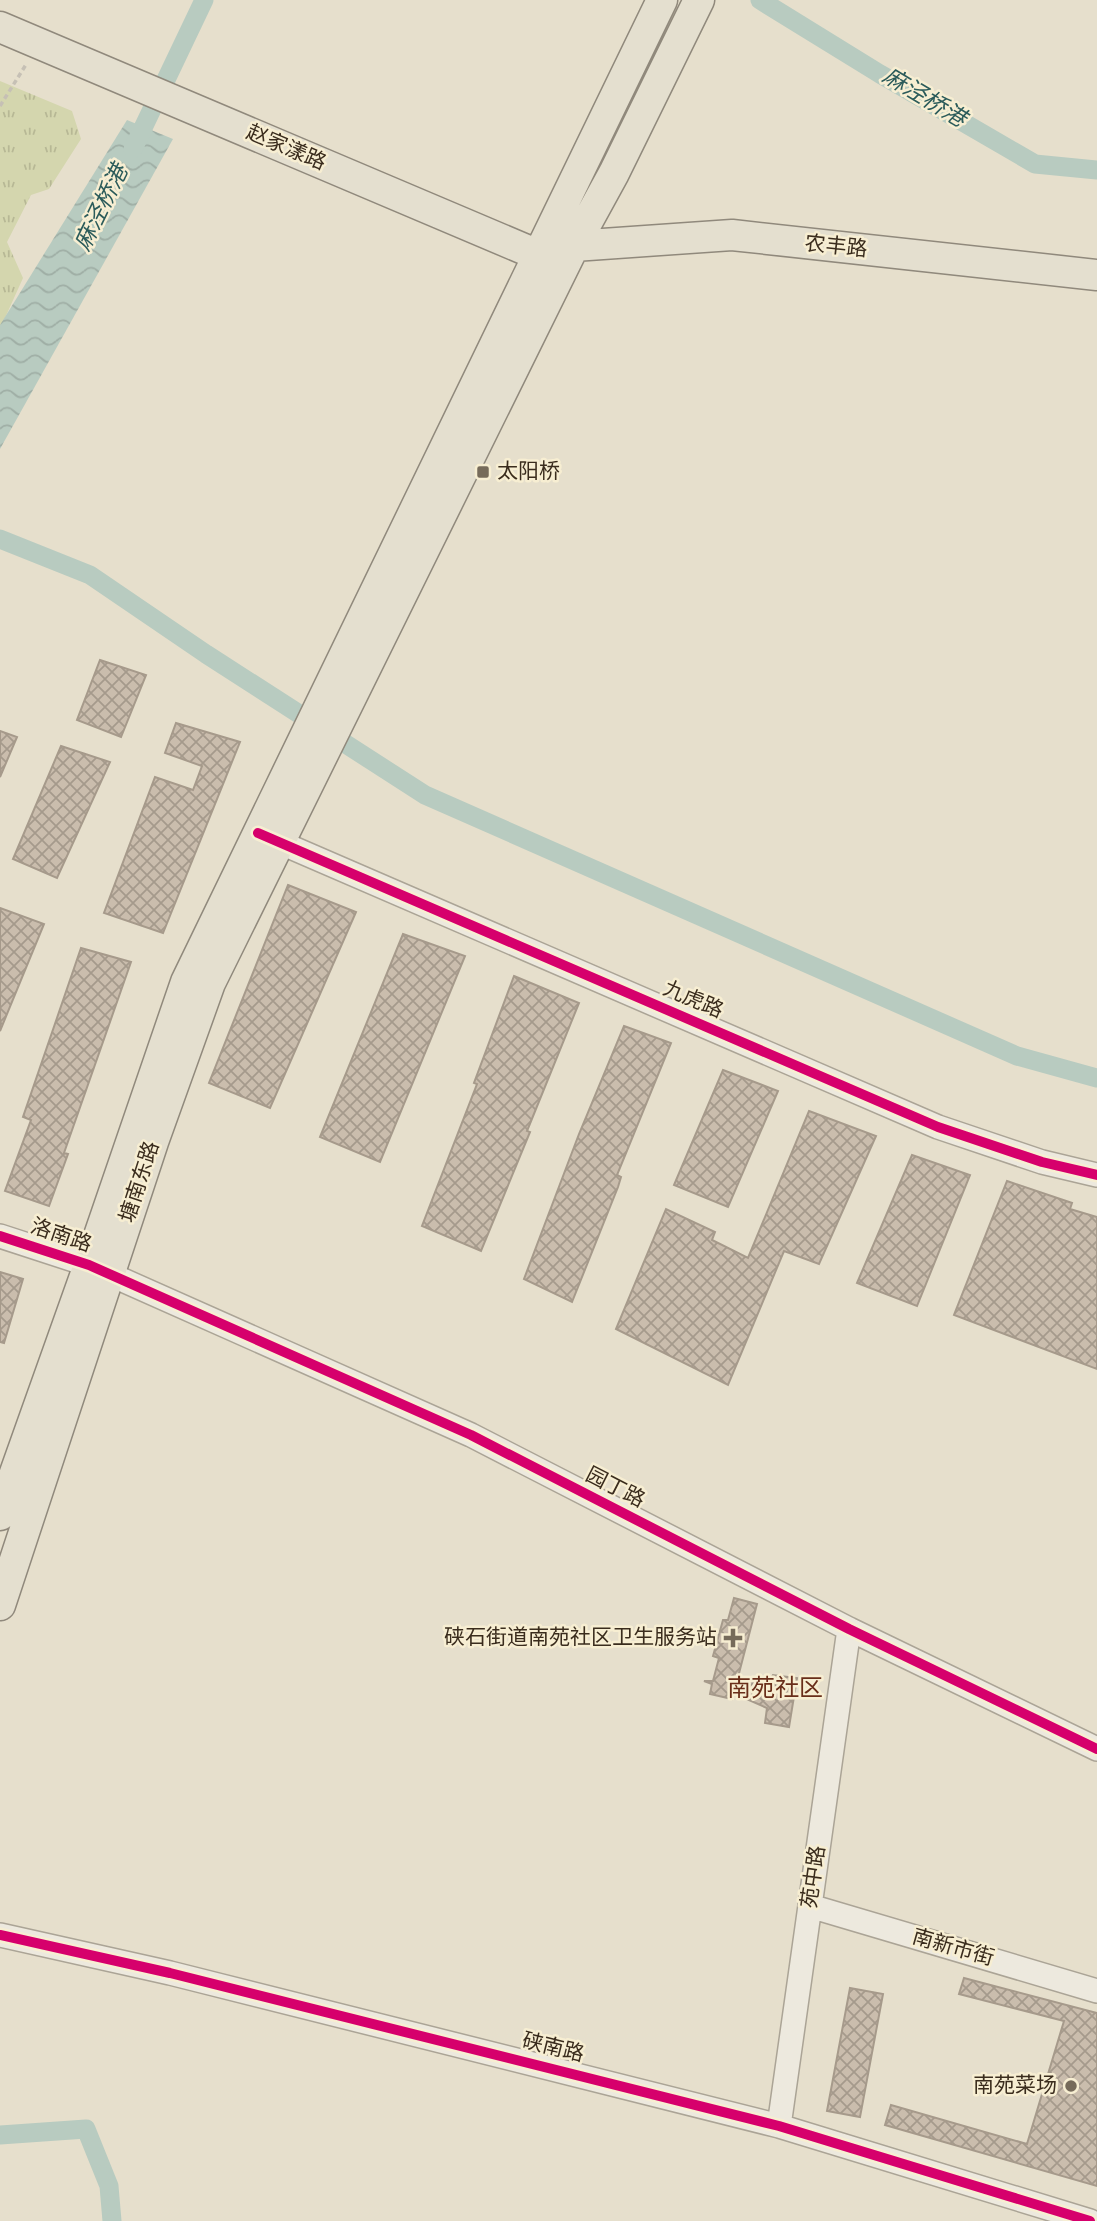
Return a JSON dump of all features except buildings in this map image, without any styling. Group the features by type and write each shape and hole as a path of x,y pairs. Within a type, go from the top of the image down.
{"main road":[{"path":"340,691 538,255 662,0"},
{"path":"340,691 614,173 697,4"},
{"name":"赵家漾路","path":"0,27 538,255"},
{"name":"农丰路","path":"574,246 732,235 1097,275"},
{"path":"538,255 574,246"},
{"name":"塘南东路","path":"0,1515 153,1142 210,983 269,838 340,691"},
{"name":"塘南东路","path":"0,1605 99,1270"}],"street":[{"name":"九虎路","path":"269,838 938,1127 1042,1162 1097,1175"},
{"name":"洛南路","path":"0,1236 99,1270"},
{"name":"园丁路","path":"99,1270 471,1435 849,1629 1097,1749"},
{"name":"苑中路","path":"779,2126 849,1629"},
{"name":"南新市街","path":"810,1906 1097,1991"},
{"name":"硖南路","path":"0,1935 183,1976 779,2126 1090,2221"}],"path":[{"path":"0,106 38,43"}],"green space":[{"path":"0,81 72,111 81,139 49,189 31,195 7,242 23,278 0,329"}],"water":[{"path":"127,120 173,139 0,449 0,325"}],"waterway":[{"name":"麻泾桥港","path":"133,149 204,0"},
{"name":"麻泾桥港","path":"760,0 1035,164 1097,170"},
{"path":"0,539 90,575 206,654 425,795 1017,1056 1097,1078"},
{"path":"0,2135 86,2129 109,2186 112,2221"}],"cycle path":[{"path":"258,833 938,1127 1042,1162 1097,1175"},
{"path":"0,1236 89,1265 471,1435 849,1629 1097,1749"},
{"path":"0,1935 170,1973 779,2126 1090,2221"}],"place":[{"name":"太阳桥","path":"483,472"},
{"name":"硖石街道南苑社区卫生服务站","path":"733,1638"},
{"name":"南苑菜场","path":"1071,2086"}],"district":[{"name":"南苑社区","path":"775,1689"}]}
